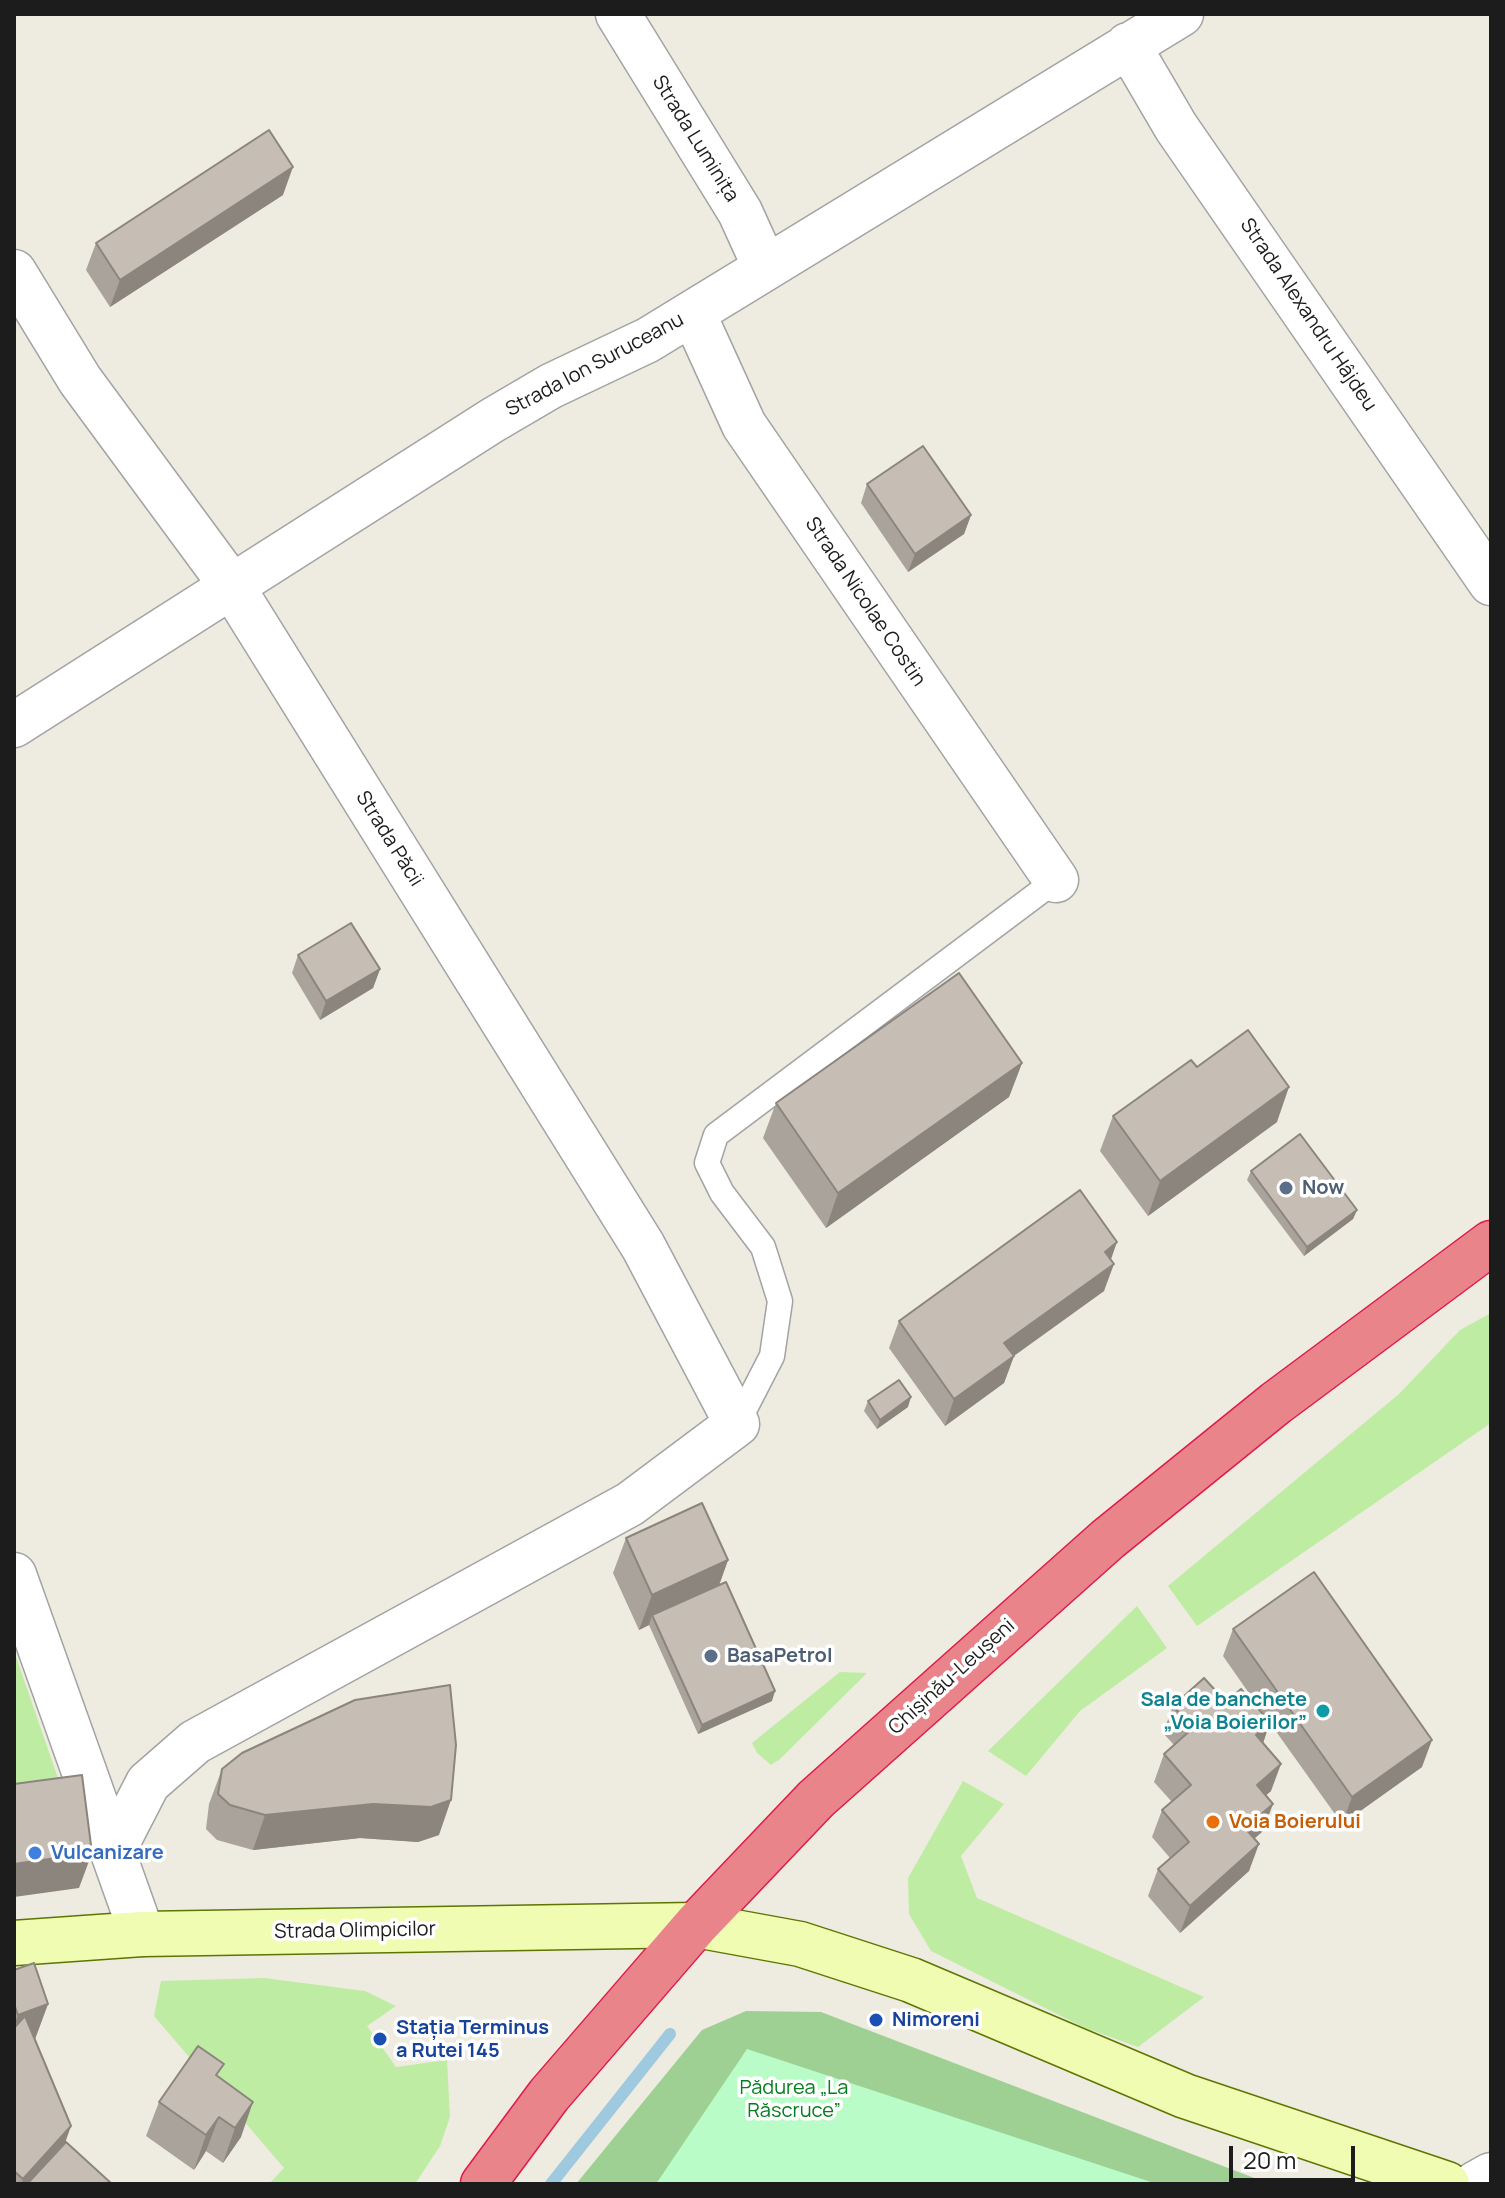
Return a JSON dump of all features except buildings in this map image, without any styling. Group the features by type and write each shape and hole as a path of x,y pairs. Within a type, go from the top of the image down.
{"highway":[{"name":"Chișinău-Leușeni","path":"483,2184 549,2095 696,1925 816,1799 1108,1539 1276,1403 1483,1259"}],"main road":[{"name":"Strada Olimpicilor","path":"14,1943 142,1934 696,1925 800,1944 911,1980 1185,2096 1447,2184"}],"street":[{"name":"Strada Luminița","path":"618,14 740,212 765,267"},
{"name":"Strada Ion Suruceanu","path":"14,725 493,420 693,313 1181,14"},
{"name":"Strada Alexandru Hâjdeu","path":"1128,45 1176,127 1491,583"},
{"name":"Strada Păcii","path":"14,272 80,380 231,585 643,1246 737,1424"},
{"name":"Strada Nicolae Costin","path":"693,313 744,425 1056,880"},
{"path":"114,1849 148,1783 195,1742 630,1504 737,1424"},
{"path":"14,1575 142,1934"},
{"path":"1475,2184 1491,2175"}],"lane":[{"path":"737,1424 772,1356 780,1301 763,1247 722,1193 707,1163 716,1135 1056,880"}],"green space":[{"path":"1491,1313 1491,1423 1197,1626 1168,1586 1399,1394 1460,1330"},
{"path":"1137,1606 1167,1648 1080,1711 1026,1776 988,1751"},
{"path":"14,1651 69,1810 14,1817"},
{"path":"840,1672 867,1673 779,1760 771,1765 757,1753 752,1743"},
{"path":"963,1781 1004,1804 961,1856 977,1898 1204,1997 1138,2047 1083,2027 931,1951 909,1914 908,1878"},
{"path":"264,1978 365,1991 396,2006 367,2026 396,2067 447,2060 450,2117 440,2146 415,2184 269,2184 284,2168 154,2016 161,1981"},
{"name":"Pădurea „La Răscruce”","path":"746,2011 821,2012 1270,2184 576,2184 702,2030"},
{"path":"747,2049 1157,2184 656,2184"}],"waterway":[{"path":"551,2184 670,2034"}],"place":[{"name":"Now","path":"1286,1188"},
{"name":"BasaPetrol","path":"711,1656"},
{"name":"Sala de banchete „Voia Boierilor”","path":"1323,1711"},
{"name":"Voia Boierului","path":"1213,1822"},
{"name":"Vulcanizare","path":"35,1853"},
{"name":"Nimoreni","path":"876,2020"},
{"name":"Stația Terminus a Rutei 145","path":"380,2039"}]}
